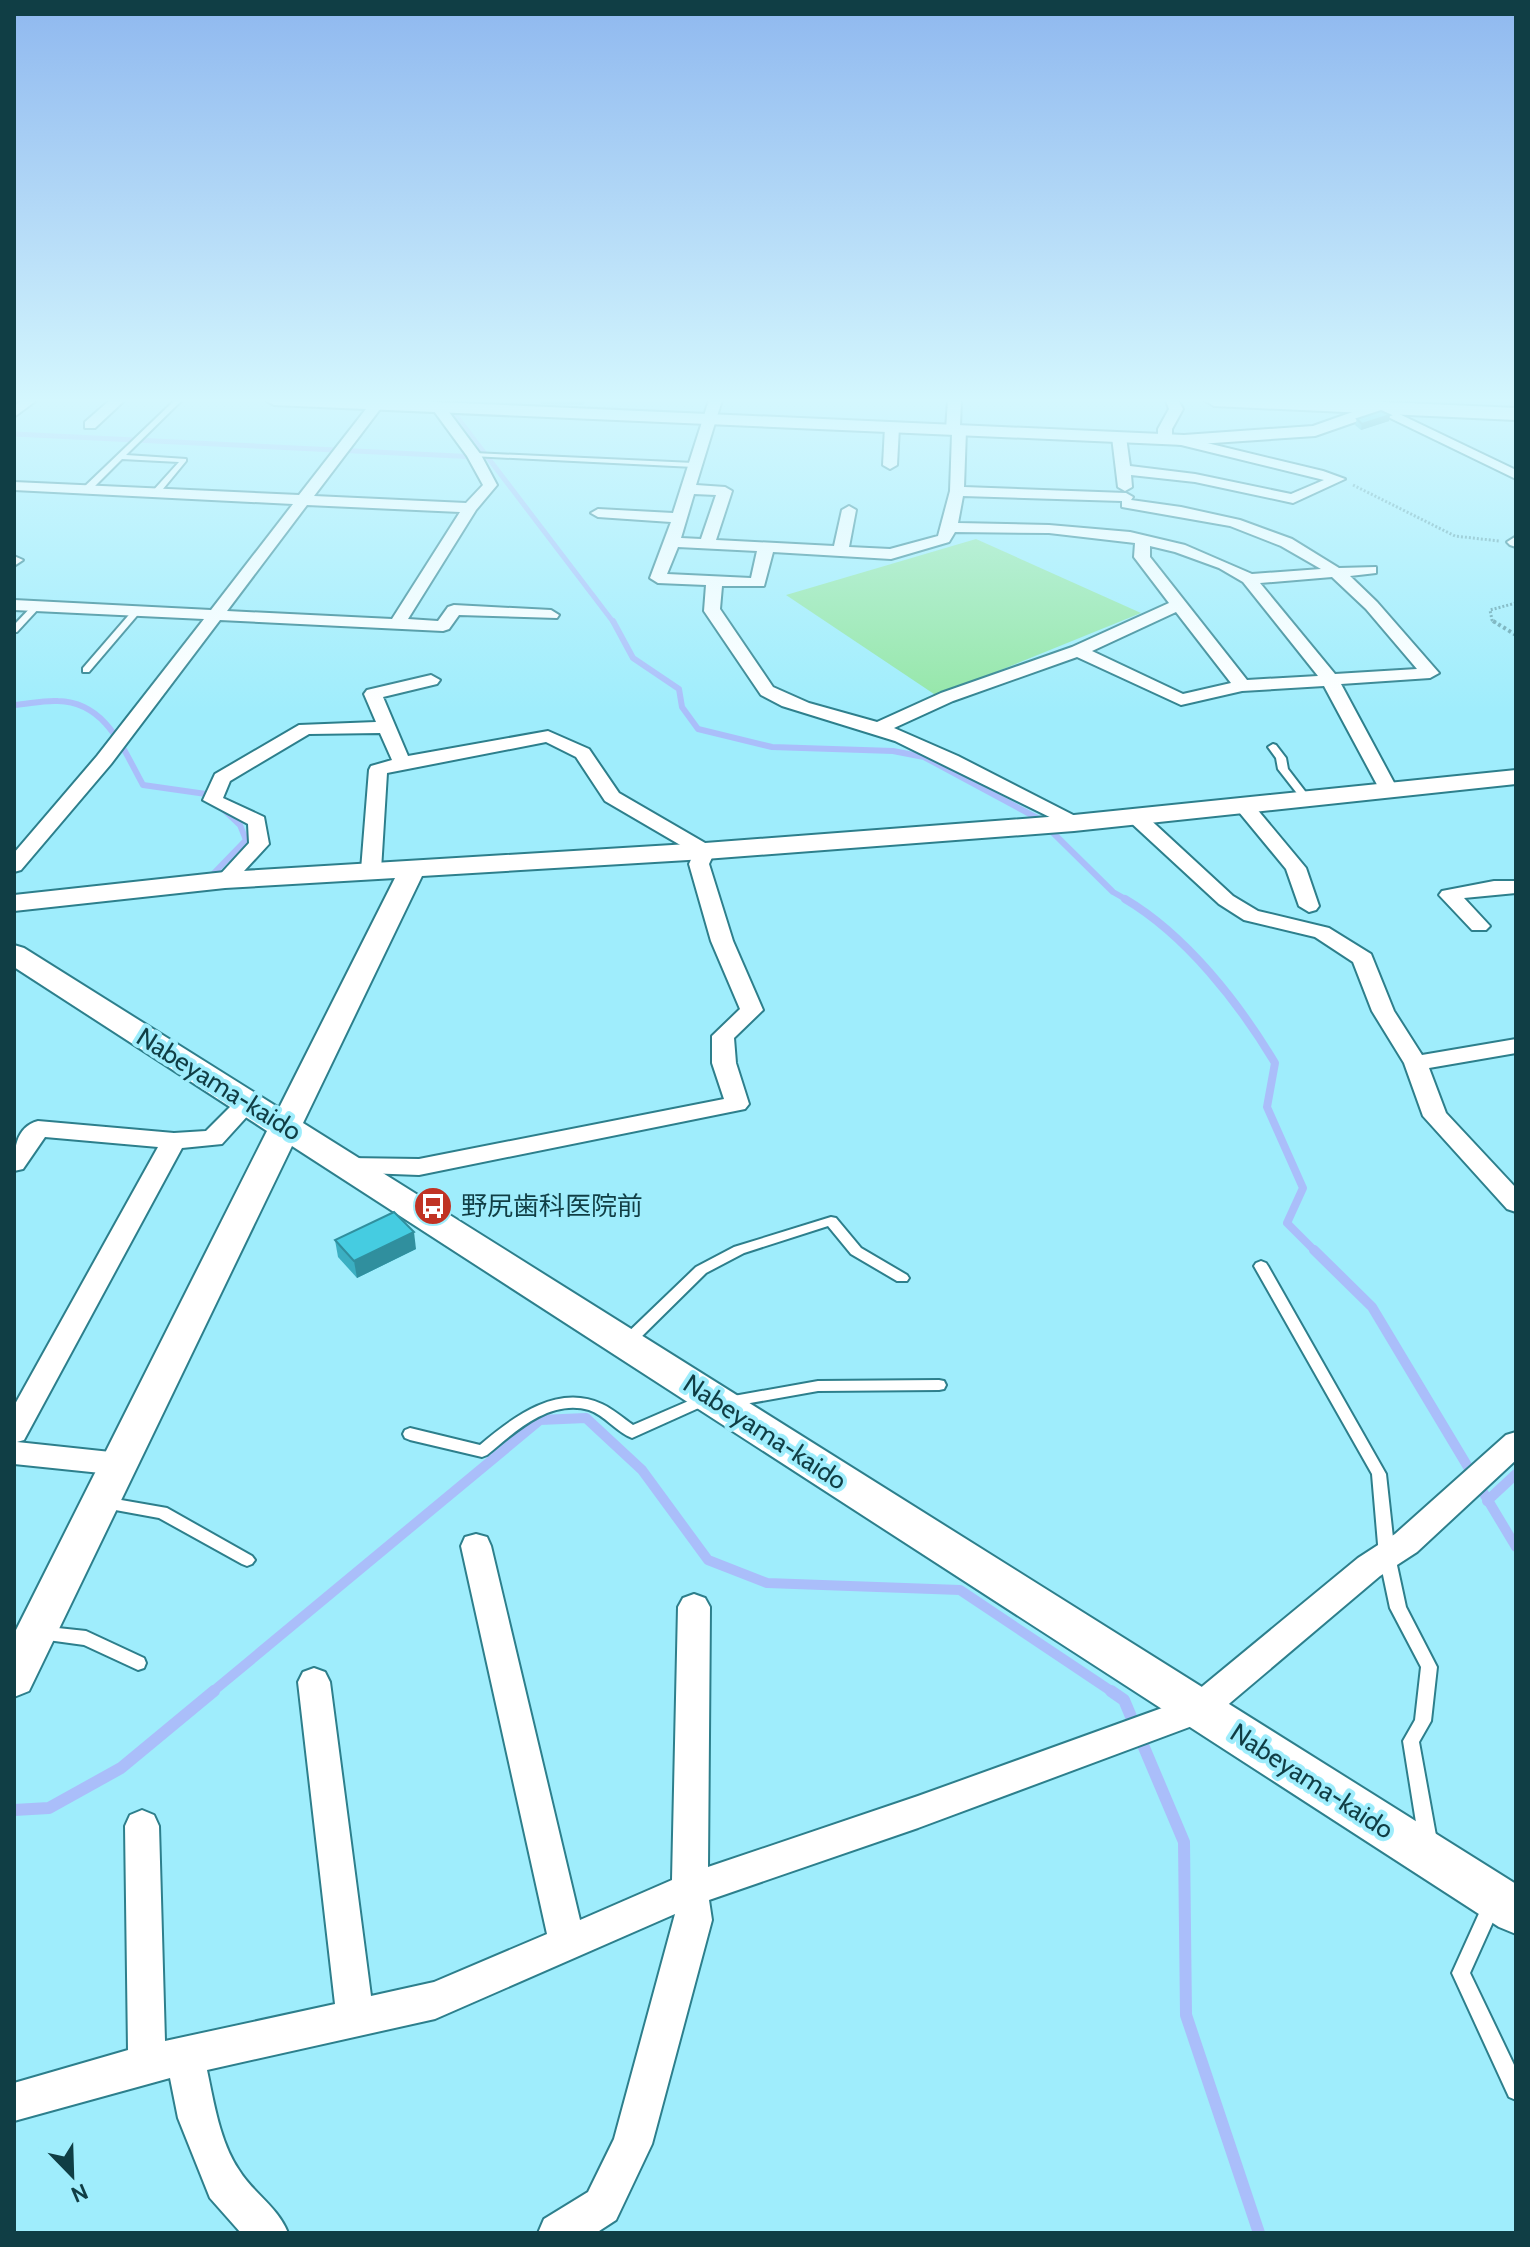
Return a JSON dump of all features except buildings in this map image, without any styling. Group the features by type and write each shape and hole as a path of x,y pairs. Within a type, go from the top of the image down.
{"street":[{"path":"14,866 104,760 300,505"},
{"path":"405,505 470,508"},
{"path":"397,624 473,505"},
{"path":"683,505 658,578 758,583 766,547"},
{"path":"707,544 720,505"},
{"path":"672,542 891,554 944,539 954,505"},
{"path":"1040,505 1131,520 1180,548 1224,565 1249,579 1330,680 1389,790"},
{"path":"1129,505 1142,557 1242,686"},
{"path":"841,551 849,510"},
{"path":"598,513 679,518"},
{"path":"950,527 1049,529 1131,520 1217,518 1287,542 1335,571 1430,673 1242,686 1181,700 1078,651"},
{"path":"1249,579 1370,570"},
{"path":"714,581 712,611 717,614 767,691 795,704 878,728 956,763 1007,792 1074,823"},
{"path":"14,605 443,626 454,610 551,615"},
{"path":"878,728 947,697 1078,651 1178,605"},
{"path":"402,763 373,694 431,680"},
{"path":"225,880 259,844 257,821 213,800 222,778 305,729 387,727"},
{"path":"371,870 378,770 548,736 583,753 612,797 705,851"},
{"path":"14,903 225,880 705,851 1074,823 1516,777"},
{"path":"1244,806 1296,868 1309,906"},
{"path":"1136,817 1226,900 1251,916 1322,932 1363,959 1383,1011 1416,1063 1435,1116 1516,1203"},
{"path":"348,1166 419,1167 737,1104 724,1063 723,1036 752,1010 722,941 699,864 705,851"},
{"path":"14,1678 413,868"},
{"path":"1479,926 1449,895 1494,887 1516,887"},
{"name":"Nabeyama-kaido","path":"14,954 1431,1857 1509,1910"},
{"path":"1416,1063 1516,1046"},
{"path":"14,1163 26,1128 174,1141 213,1138 248,1102"},
{"path":"14,1432 174,1141"},
{"path":"14,2102 166,2060 435,2000 690,1890 918,1812 1199,1709 1369,1567 1406,1543 1516,1443"},
{"path":"14,1453 120,1464"},
{"path":"476,1546 567,1942"},
{"path":"558,2233 602,2206 632,2144 694,1920 690,1890 694,1607"},
{"path":"314,1682 355,2016"},
{"path":"142,1826 166,2060 198,2118 224,2184 268,2233"}],"lane":[{"path":"14,630 37,606"},
{"path":"86,670 137,611"},
{"path":"1273,747 1281,758 1283,769 1306,799"},
{"path":"626,1343 701,1270 739,1250 831,1221 856,1251 902,1278"},
{"path":"1261,1266 1379,1474 1387,1556 1398,1608 1429,1667 1423,1721 1411,1741 1431,1857"},
{"path":"410,1434 482,1451 521,1419 546,1405 590,1405 632,1432 716,1400 818,1386 939,1385"},
{"path":"101,1503 162,1512 247,1560"},
{"path":"36,1633 86,1638 138,1663"},
{"path":"1509,1910 1461,1973 1516,2090"}],"path":[{"path":"1391,505 1455,536 1474,541 1515,542"},
{"path":"1516,603 1490,610 1492,620 1516,635"}],"green space":[{"path":"976,539 1141,613 937,696 786,595"}],"waterway":[{"path":"524,505 614,623"},
{"path":"613,621 633,658 679,689 682,707 698,729 772,747 893,751 924,757 1039,819 1113,892 1129,901"},
{"path":"14,705 58,701 89,709 111,730 143,785 206,794 211,799"},
{"path":"214,873 246,840 240,825 222,808"},
{"path":"1125,899 1169,931 1190,951 1228,994 1275,1063 1267,1107 1303,1188 1287,1223 1314,1250"},
{"path":"1314,1250 1372,1307 1488,1500"},
{"path":"211,1693 540,1420 586,1418 642,1470 708,1560 767,1583 960,1590 1114,1693"},
{"path":"1488,1500 1516,1474"},
{"path":"1488,1500 1516,1547"},
{"path":"14,1810 49,1808 121,1768 214,1691"},
{"path":"1111,1691 1124,1700 1184,1842 1186,2015 1259,2233"}],"place":[{"name":"野尻歯科医院前","path":"433,1206"}]}
